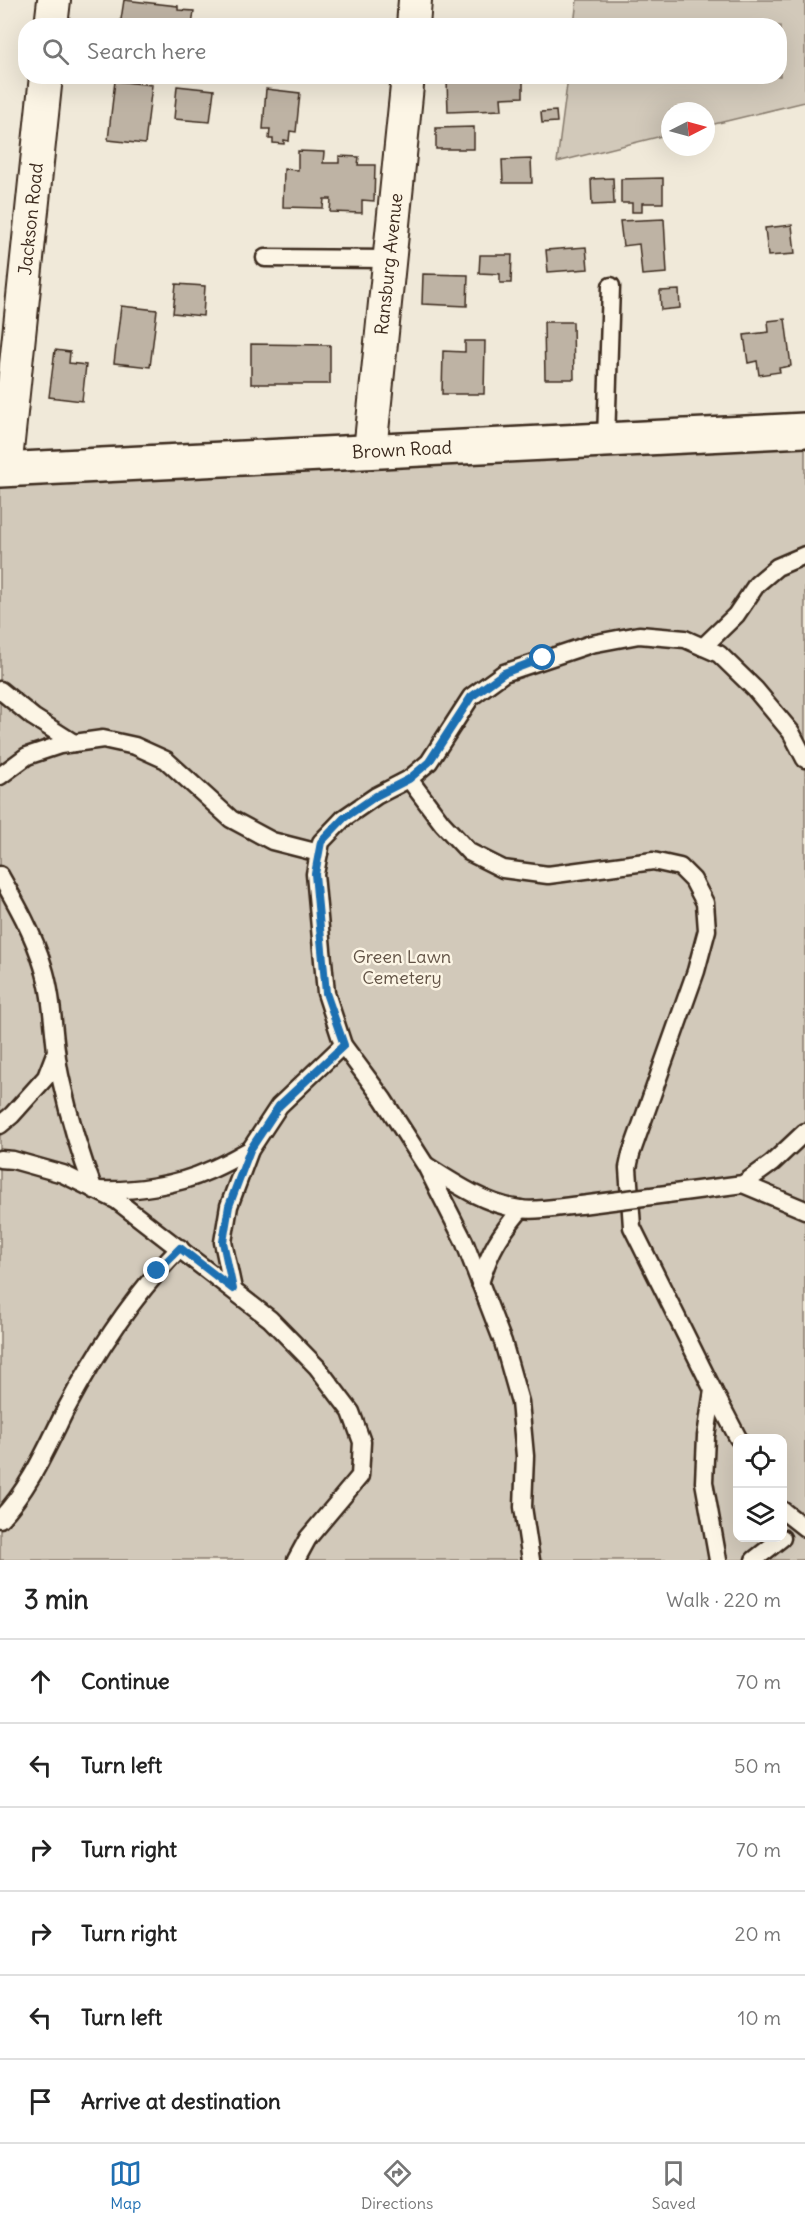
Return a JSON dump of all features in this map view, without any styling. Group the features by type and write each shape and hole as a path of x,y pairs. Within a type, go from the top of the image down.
{"main road":[{"name":"Brown Road","path":"3,470 805,430"}],"street":[{"path":"52,18 54,0"},
{"path":"414,18 415,0"},
{"name":"Jackson Road","path":"3,470 45,84"},
{"name":"Ransburg Avenue","path":"370,451 407,84"}],"lane":[{"path":"265,258 389,259"},
{"path":"606,440 611,286"},
{"path":"703,647 736,615 757,584 777,567 805,555"},
{"path":"531,1560 523,1508 525,1456 520,1402 503,1342 464,1241 426,1166 383,1099 344,1045 326,993 315,874 321,842 344,818 376,796 409,779 429,762 471,697 504,673 591,644 639,635 685,639 719,654 755,689 791,732 805,759"},
{"path":"0,690 33,717 74,743"},
{"path":"0,776 27,756 60,745 103,739 135,746 166,760 231,819 272,841 319,853"},
{"path":"409,779 442,823 469,852 503,869 548,875 653,861 680,867 693,880 705,903 707,930 696,971 628,1168 632,1227 736,1434"},
{"path":"0,875 27,920 44,968 60,1078 83,1162 94,1190"},
{"path":"233,1289 223,1242 229,1206 250,1150 279,1106 344,1045"},
{"path":"0,1125 46,1077 57,1049"},
{"path":"426,1166 461,1187 492,1201 521,1209 581,1205 743,1184 772,1163 805,1132"},
{"path":"94,1190 113,1191 162,1185 206,1172 250,1150"},
{"path":"0,1159 13,1160 63,1174 116,1200 270,1319 317,1367 351,1412 362,1442 360,1476 308,1538 296,1560"},
{"path":"743,1184 805,1210"},
{"path":"480,1283 488,1255 500,1234 521,1209"},
{"path":"0,1519 38,1467 99,1353 157,1271 180,1248"},
{"path":"713,1390 706,1436 704,1482 718,1560"},
{"path":"787,1513 805,1528 787,1535"},
{"path":"754,1560 776,1542"}],"green space":[{"path":"577,0 805,0 805,102 715,124 715,102 661,102 661,136 557,162 567,84 787,84 787,18 575,18"},
{"name":"Green Lawn Cemetery","path":"805,447 805,1560 0,1560 0,487"}],"building":[{"path":"124,0 178,6 178,10 194,11 193,18 121,18"},
{"path":"115,84 152,85 145,144 108,140"},
{"path":"447,84 523,84 523,97 501,98 502,110 448,112"},
{"path":"177,86 214,90 210,122 174,119"},
{"path":"266,89 300,93 296,132 290,131 289,141 284,140 284,144 273,143 273,139 269,139 270,129 263,129"},
{"path":"556,111 557,122 542,123 541,112"},
{"path":"474,127 474,149 436,149 436,128"},
{"path":"298,151 324,152 323,163 339,163 339,156 359,157 358,165 375,165 374,201 362,200 362,213 330,212 331,199 324,199 323,208 283,207 284,169 298,170"},
{"path":"531,159 532,183 503,183 502,160"},
{"path":"613,178 614,204 592,205 591,179"},
{"path":"663,178 663,203 642,203 642,212 632,212 632,203 621,203 621,179"},
{"path":"664,219 667,273 642,275 639,244 623,246 620,221"},
{"path":"792,225 795,254 768,256 765,228"},
{"path":"586,247 588,269 548,272 546,250"},
{"path":"480,255 512,255 511,283 500,283 500,274 479,273"},
{"path":"423,274 468,275 467,306 422,304"},
{"path":"176,284 205,286 203,316 173,313"},
{"path":"679,290 680,308 661,310 660,291"},
{"path":"121,306 157,310 150,367 114,363"},
{"path":"785,319 791,366 779,368 780,372 759,375 757,361 748,363 744,335 769,332 768,321"},
{"path":"544,322 573,322 574,379 545,379"},
{"path":"465,341 485,341 484,394 442,394 443,351 465,352"},
{"path":"251,344 330,345 330,384 251,384"},
{"path":"55,350 70,352 69,363 86,365 82,401 49,397"}],"route":[{"path":"157,1271 180,1248 233,1289 223,1242 229,1206 250,1150 279,1106 344,1045 326,993 315,874 321,842 344,818 376,796 409,779 429,762 471,697 504,673 543,658"}]}
